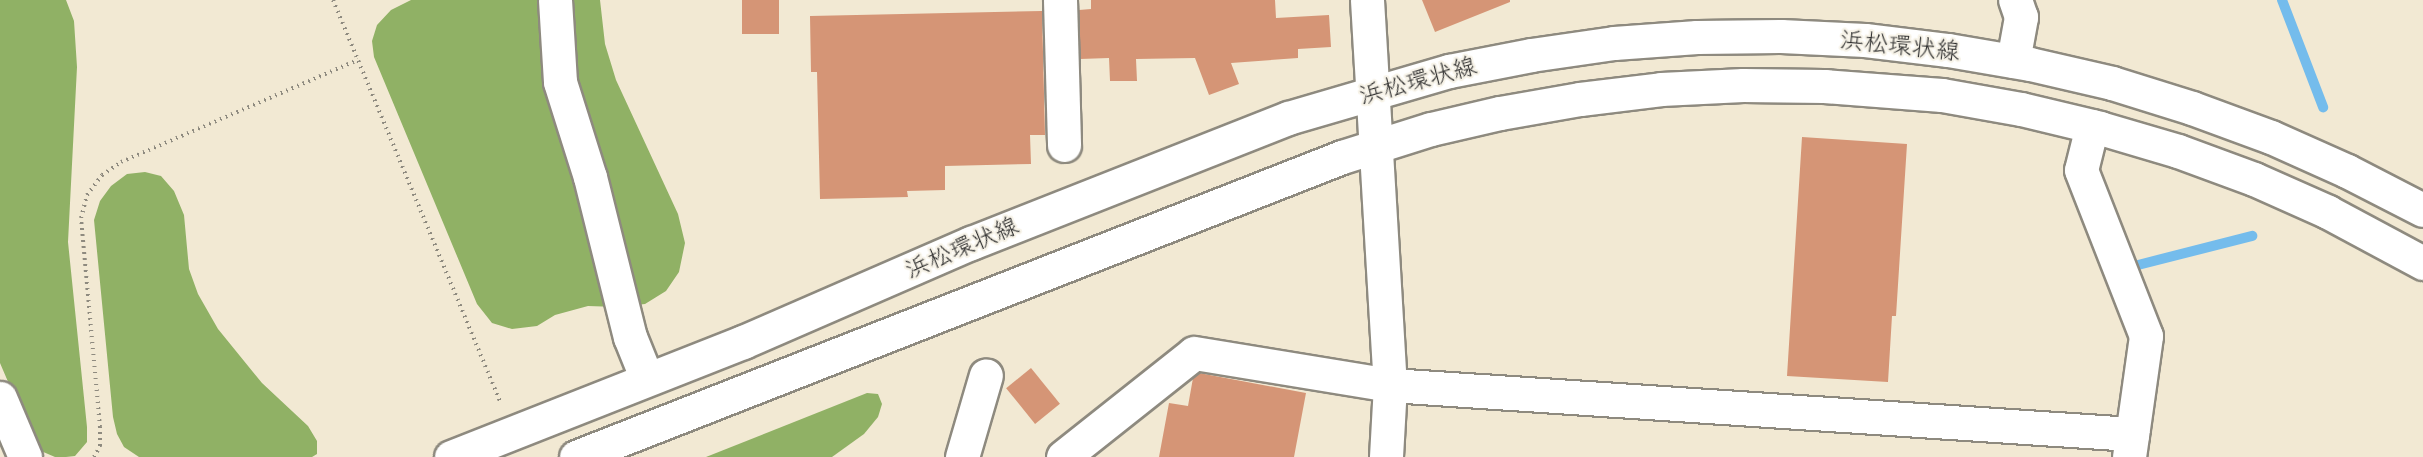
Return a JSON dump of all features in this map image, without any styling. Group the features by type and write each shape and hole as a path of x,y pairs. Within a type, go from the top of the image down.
{"main road":[{"path":"555,0 560,82 590,177 630,337 647,380"},
{"path":"1060,0 1064,145"},
{"path":"1367,0 1390,385 1386,457"},
{"path":"2013,61 2021,16 2015,0"},
{"name":"浜松環状線","path":"451,457 743,342 971,243 1288,118 1449,71 1531,54 1614,43 1781,36 1865,40 2013,61 2112,83 2204,112 2336,166 2423,210"},
{"name":"浜松環状線","path":"576,457 1342,157 1500,113 1580,99 1661,89 1743,85 1824,86 1942,95 2021,109 2092,126 2178,151 2254,179 2328,212 2423,263"},
{"path":"1063,457 1194,353 1390,385 2130,446 2146,336 2081,170 2092,126"},
{"path":"962,457 986,375"},
{"path":"0,398 25,457"}],"path":[{"path":"333,0 513,433"},
{"path":"94,457 100,446 100,427 81,241 81,218 87,195 102,176 121,162 358,60"}],"green space":[{"path":"0,0 66,0 74,21 77,67 68,242 87,427 87,442 75,456 55,457 41,451 32,438 0,363"},
{"path":"411,0 600,0 605,44 616,80 678,214 685,243 679,272 666,291 645,304 617,307 588,306 555,315 537,326 512,329 492,323 477,304 374,57 372,41 377,25 391,10"},
{"path":"145,172 161,176 174,191 184,215 189,269 198,294 218,329 262,383 308,426 317,441 317,454 312,457 139,457 124,447 117,434 113,417 94,220 100,201 111,186 127,174"},
{"path":"867,393 878,394 882,404 878,417 864,434 832,457 706,457"}],"building":[{"path":"742,0 779,0 779,34 742,34"},
{"path":"1091,0 1275,0 1276,18 1329,15 1331,47 1298,49 1298,58 1231,63 1239,84 1209,95 1195,58 1136,59 1137,81 1110,81 1109,58 1080,59 1079,10 1091,9"},
{"path":"1422,0 1510,0 1510,2 1435,32"},
{"path":"1042,11 1045,135 1030,135 1031,164 945,166 945,190 907,191 908,197 820,199 817,72 811,72 810,16"},
{"path":"1802,137 1907,144 1896,316 1892,316 1888,382 1787,376"},
{"path":"1031,368 1060,404 1035,424 1006,388"},
{"path":"1199,373 1306,393 1294,457 1159,457 1169,403 1188,406 1193,378"}],"waterway":[{"path":"2282,0 2323,107"},
{"path":"2138,265 2252,236"}]}
